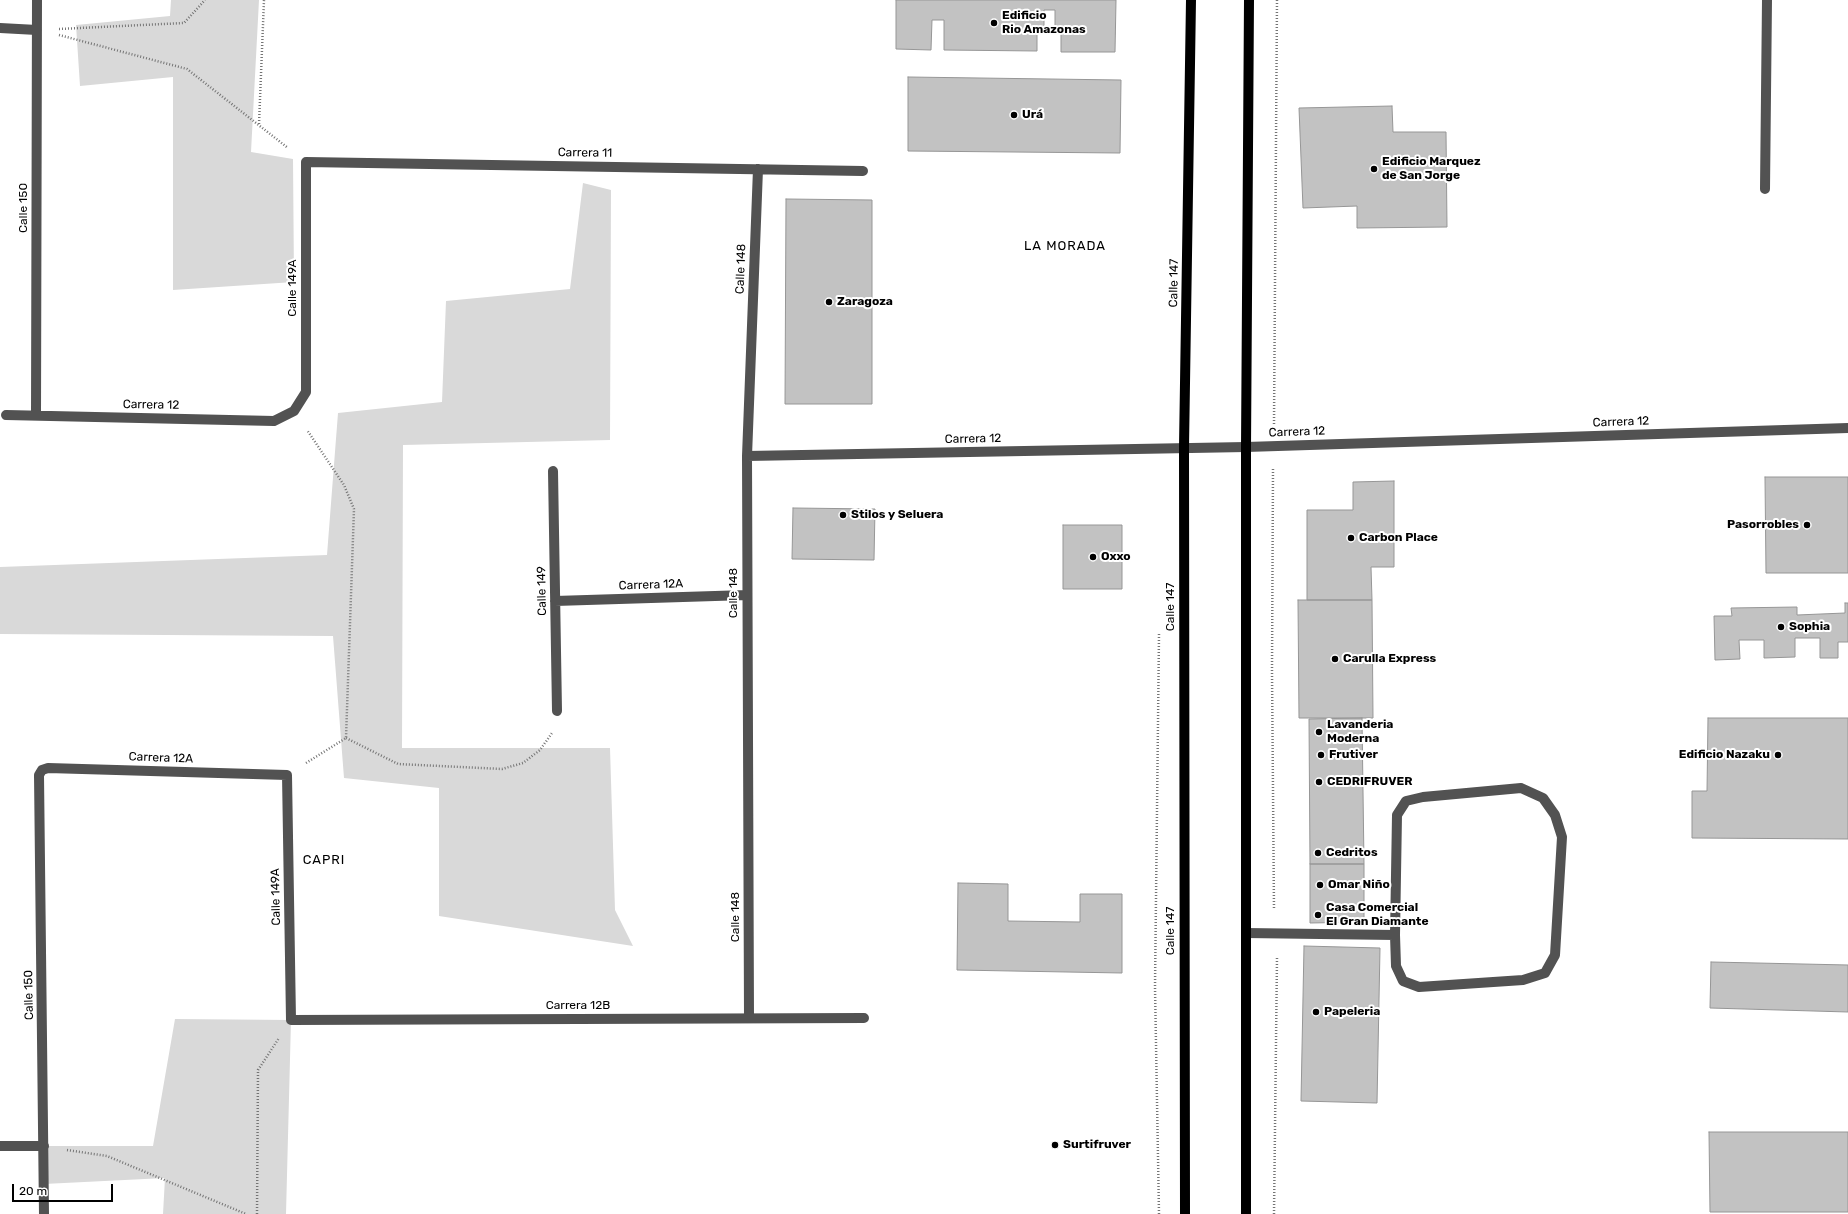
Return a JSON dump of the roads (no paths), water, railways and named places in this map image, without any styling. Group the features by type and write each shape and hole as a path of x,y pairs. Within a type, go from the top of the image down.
{"main road":[{"name":"Calle 147","path":"1185,1214 1184,447 1191,0"},
{"path":"1246,1214 1246,447 1249,0"}],"street":[{"name":"Calle 150","path":"36,415 37,0"},
{"path":"1765,189 1767,0"},
{"path":"0,28 37,30"},
{"name":"Carrera 11","path":"306,162 863,171"},
{"name":"Calle 149A","path":"294,411 306,392 306,162"},
{"name":"Calle 148","path":"749,1018 747,456 758,169"},
{"name":"Carrera 12","path":"6,415 274,421 294,411"},
{"name":"Carrera 12","path":"747,456 1246,447 1848,428"},
{"name":"Calle 149","path":"553,471 557,711"},
{"name":"Carrera 12A","path":"555,601 747,595"},
{"name":"Carrera 12A","path":"39,775 42,770 48,768 287,775"},
{"name":"Calle 150","path":"39,775 44,1214"},
{"name":"Calle 149A","path":"287,775 292,1020"},
{"path":"1521,788 1543,798 1555,814 1562,837 1555,955 1544,973 1524,980 1419,987 1403,981 1396,966 1395,935 1397,815 1406,801 1423,797 1521,788"},
{"path":"1246,933 1395,935"},
{"name":"Carrera 12B","path":"292,1020 864,1018"},
{"path":"0,1146 44,1146"}],"place":[{"name":"Edificio Rio Amazonas","path":"994,23"},
{"name":"Urá","path":"1014,115"},
{"name":"Edificio Marquez de San Jorge","path":"1374,169"},
{"name":"Zaragoza","path":"829,302"},
{"name":"Stilos y Seluera","path":"843,515"},
{"name":"Pasorrobles","path":"1807,525"},
{"name":"Carbon Place","path":"1351,538"},
{"name":"Oxxo","path":"1093,557"},
{"name":"Sophia","path":"1781,627"},
{"name":"Carulla Express","path":"1335,659"},
{"name":"Lavanderia Moderna","path":"1319,732"},
{"name":"Frutiver","path":"1321,755"},
{"name":"Edificio Nazaku","path":"1778,755"},
{"name":"CEDRIFRUVER","path":"1319,782"},
{"name":"Cedritos","path":"1318,853"},
{"name":"Omar Niño","path":"1320,885"},
{"name":"Casa Comercial El Gran Diamante","path":"1318,915"},
{"name":"Papeleria","path":"1316,1012"},
{"name":"Surtifruver","path":"1055,1145"}],"district":[{"name":"LA MORADA","path":"1065,246"},
{"name":"CAPRI","path":"324,860"}]}
